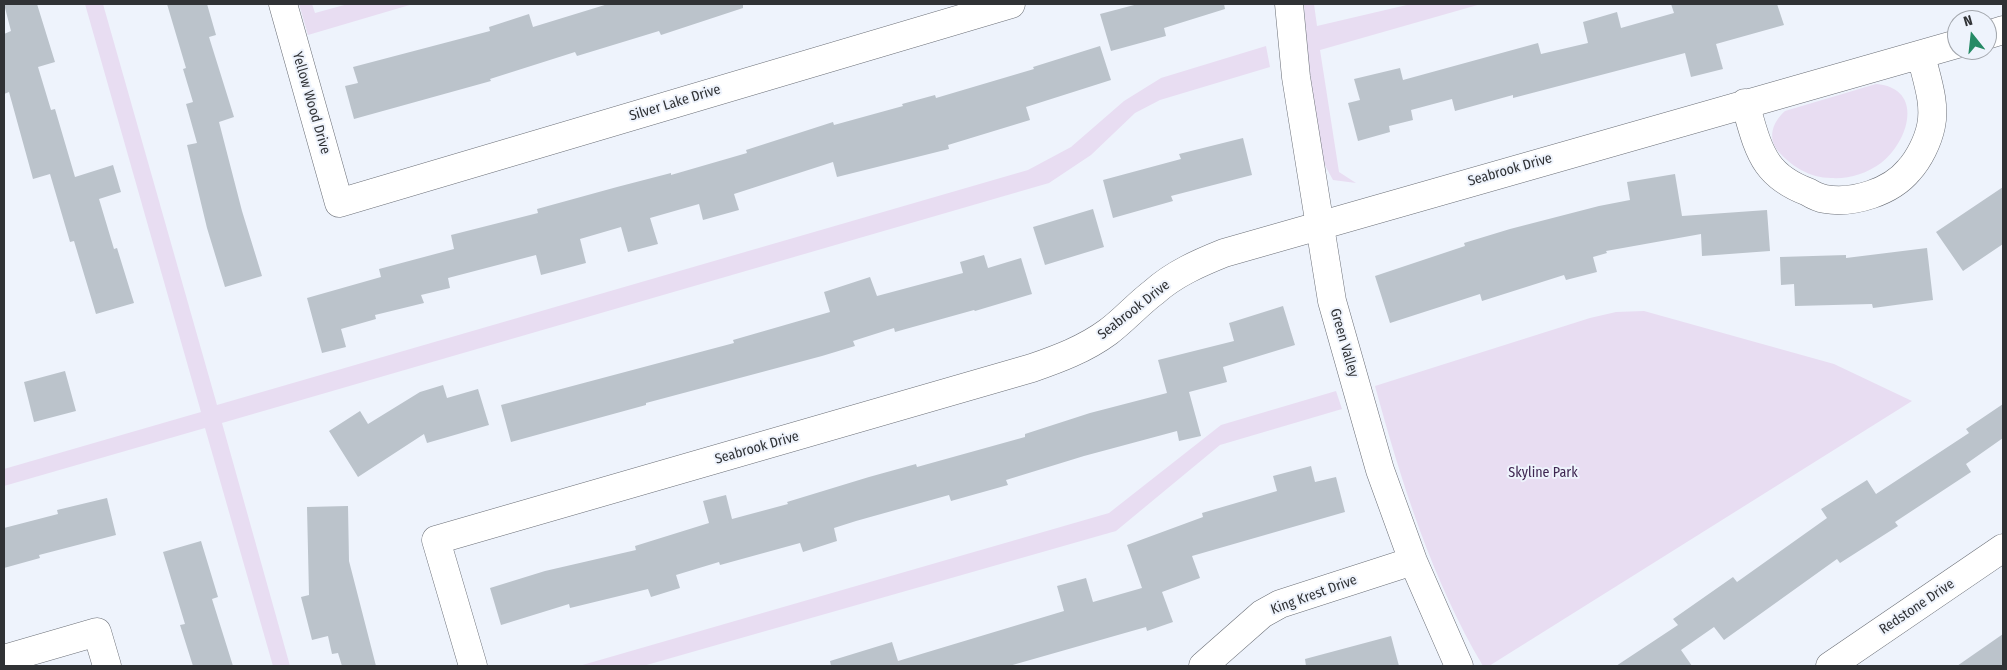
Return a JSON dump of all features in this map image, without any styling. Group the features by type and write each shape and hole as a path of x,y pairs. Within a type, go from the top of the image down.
{"street":[{"name":"Yellow Wood Drive","path":"283,4 339,203"},
{"name":"Silver Lake Drive","path":"339,203 1011,4"},
{"name":"Green Valley","path":"1289,4 1296,77 1332,301 1380,470 1413,561 1458,666"},
{"name":"Seabrook Drive","path":"473,666 436,540 1032,368 1083,348 1108,332 1155,290 1192,266 1224,252 1947,47"},
{"path":"1745,104 1758,145 1767,163 1793,187 1824,199 1842,200 1864,197 1894,183 1909,171 1924,146 1931,125 1932,109 1920,55"},
{"name":"Redstone Drive","path":"1830,666 2003,548"},
{"name":"King Krest Drive","path":"1203,666 1262,614 1280,604 1413,561"},
{"path":"4,659 97,632 107,666"}],"green space":[{"path":"85,4 103,4 217,405 1028,170 1071,147 1124,101 1161,78 1266,46 1270,67 1160,100 1135,113 1091,155 1049,183 222,423 290,666 273,666 205,428 4,486 4,469 201,412"},
{"path":"299,4 312,4 315,13 348,4 413,4 308,35"},
{"path":"1304,4 1314,4 1317,26 1411,4 1481,4 1320,50 1339,172 1356,183 1333,180 1321,158 1307,51"},
{"path":"1876,84 1891,88 1901,95 1906,105 1907,117 1905,130 1899,142 1891,154 1881,163 1851,177 1823,177 1802,170 1789,162 1778,151 1772,135 1777,120 1785,111"},
{"name":"Skyline Park","path":"1644,311 1834,364 1912,401 1489,666 1483,666 1448,599 1433,565 1407,494 1375,386 1590,318 1616,312"},
{"path":"1336,391 1342,409 1220,445 1116,531 643,666 579,666 1109,513 1221,425"}],"building":[{"path":"4,4 37,4 55,62 38,67 51,110 55,109 75,177 113,165 121,192 99,199 114,249 117,248 134,303 96,314 74,241 70,242 50,174 33,179 9,92 4,94 4,34 11,31"},
{"path":"167,4 207,4 216,35 209,37 234,117 219,122 242,211 262,276 225,287 207,228 187,145 197,143 186,104 193,102 183,69 186,68"},
{"path":"608,4 743,4 743,8 661,35 659,31 577,56 575,52 490,79 491,81 354,119 345,86 358,83 353,67 490,31 489,27 529,14 533,27"},
{"path":"1138,4 1224,4 1225,9 1164,28 1166,36 1111,51 1100,14"},
{"path":"1671,4 1777,4 1784,25 1716,44 1723,69 1691,77 1685,53 1513,98 1513,95 1455,111 1452,99 1411,110 1413,120 1389,126 1390,132 1358,141 1348,103 1360,100 1354,79 1400,68 1403,80 1538,43 1541,54 1588,43 1583,22 1617,12 1621,28 1674,13"},
{"path":"1100,46 1111,80 1026,107 1030,120 948,145 949,149 837,177 833,162 734,194 739,210 703,220 699,204 650,218 658,244 628,252 621,227 580,239 586,263 541,275 536,255 448,278 450,288 421,295 424,303 375,315 376,319 341,329 346,347 322,353 307,298 381,277 379,269 454,249 451,235 538,213 537,209 671,173 671,175 747,153 746,150 833,122 834,125 935,95 936,98 1034,69 1033,67"},
{"path":"1243,138 1252,175 1171,196 1173,201 1113,218 1103,180 1181,159 1179,154"},
{"path":"1675,174 1682,216 1767,210 1770,251 1702,256 1701,234 1606,251 1607,253 1593,257 1597,272 1566,280 1564,275 1482,301 1480,294 1390,323 1375,276 1465,246 1464,243 1510,229 1630,200 1627,182"},
{"path":"2003,187 2003,244 1963,271 1936,232"},
{"path":"1093,209 1104,247 1045,265 1033,227"},
{"path":"1927,248 1933,300 1873,308 1872,304 1795,306 1794,284 1781,285 1780,257 1846,255 1846,258"},
{"path":"984,255 988,268 1021,258 1032,294 895,332 894,328 853,341 855,346 822,356 646,403 646,405 511,442 501,405 734,343 733,340 830,312 824,292 870,277 877,296 963,273 960,262"},
{"path":"1283,306 1295,345 1223,367 1227,382 1189,392 1201,436 1179,441 1177,431 1084,456 1006,480 1008,485 951,501 949,495 856,521 834,528 837,541 803,552 800,543 720,565 719,562 676,575 680,588 651,597 648,589 570,608 569,604 501,625 490,588 545,571 636,550 635,546 709,523 703,501 726,495 732,519 788,504 787,502 869,477 916,464 917,467 1025,437 1025,434 1090,413 1167,393 1158,360 1234,341 1229,323"},
{"path":"65,371 76,411 34,422 24,382"},
{"path":"443,385 447,398 478,389 489,425 427,443 424,434 358,477 329,431 360,411 368,424 420,392"},
{"path":"2003,404 2003,438 1966,464 1971,472 1895,522 1898,526 1840,563 1837,559 1724,640 1714,627 1681,650 1692,666 1616,666 1678,625 1673,619 1733,577 1737,582 1827,518 1821,509 1867,480 1876,494 1969,433 1966,429"},
{"path":"1311,466 1315,482 1336,477 1345,512 1192,556 1200,578 1162,592 1173,622 1147,631 1146,627 1009,666 831,666 830,661 892,642 898,661 1064,611 1057,586 1086,578 1093,602 1142,588 1127,545 1203,517 1202,513 1277,491 1273,476"},
{"path":"107,498 116,535 39,555 40,558 4,568 4,528 58,514 57,510"},
{"path":"348,506 349,561 376,666 342,666 338,653 332,654 328,636 312,640 301,597 309,595 307,507"},
{"path":"201,541 218,597 212,599 233,666 193,666 180,625 185,624 163,552"},
{"path":"2003,634 2003,666 1957,666"},
{"path":"1391,636 1399,666 1306,666 1305,659"}]}
